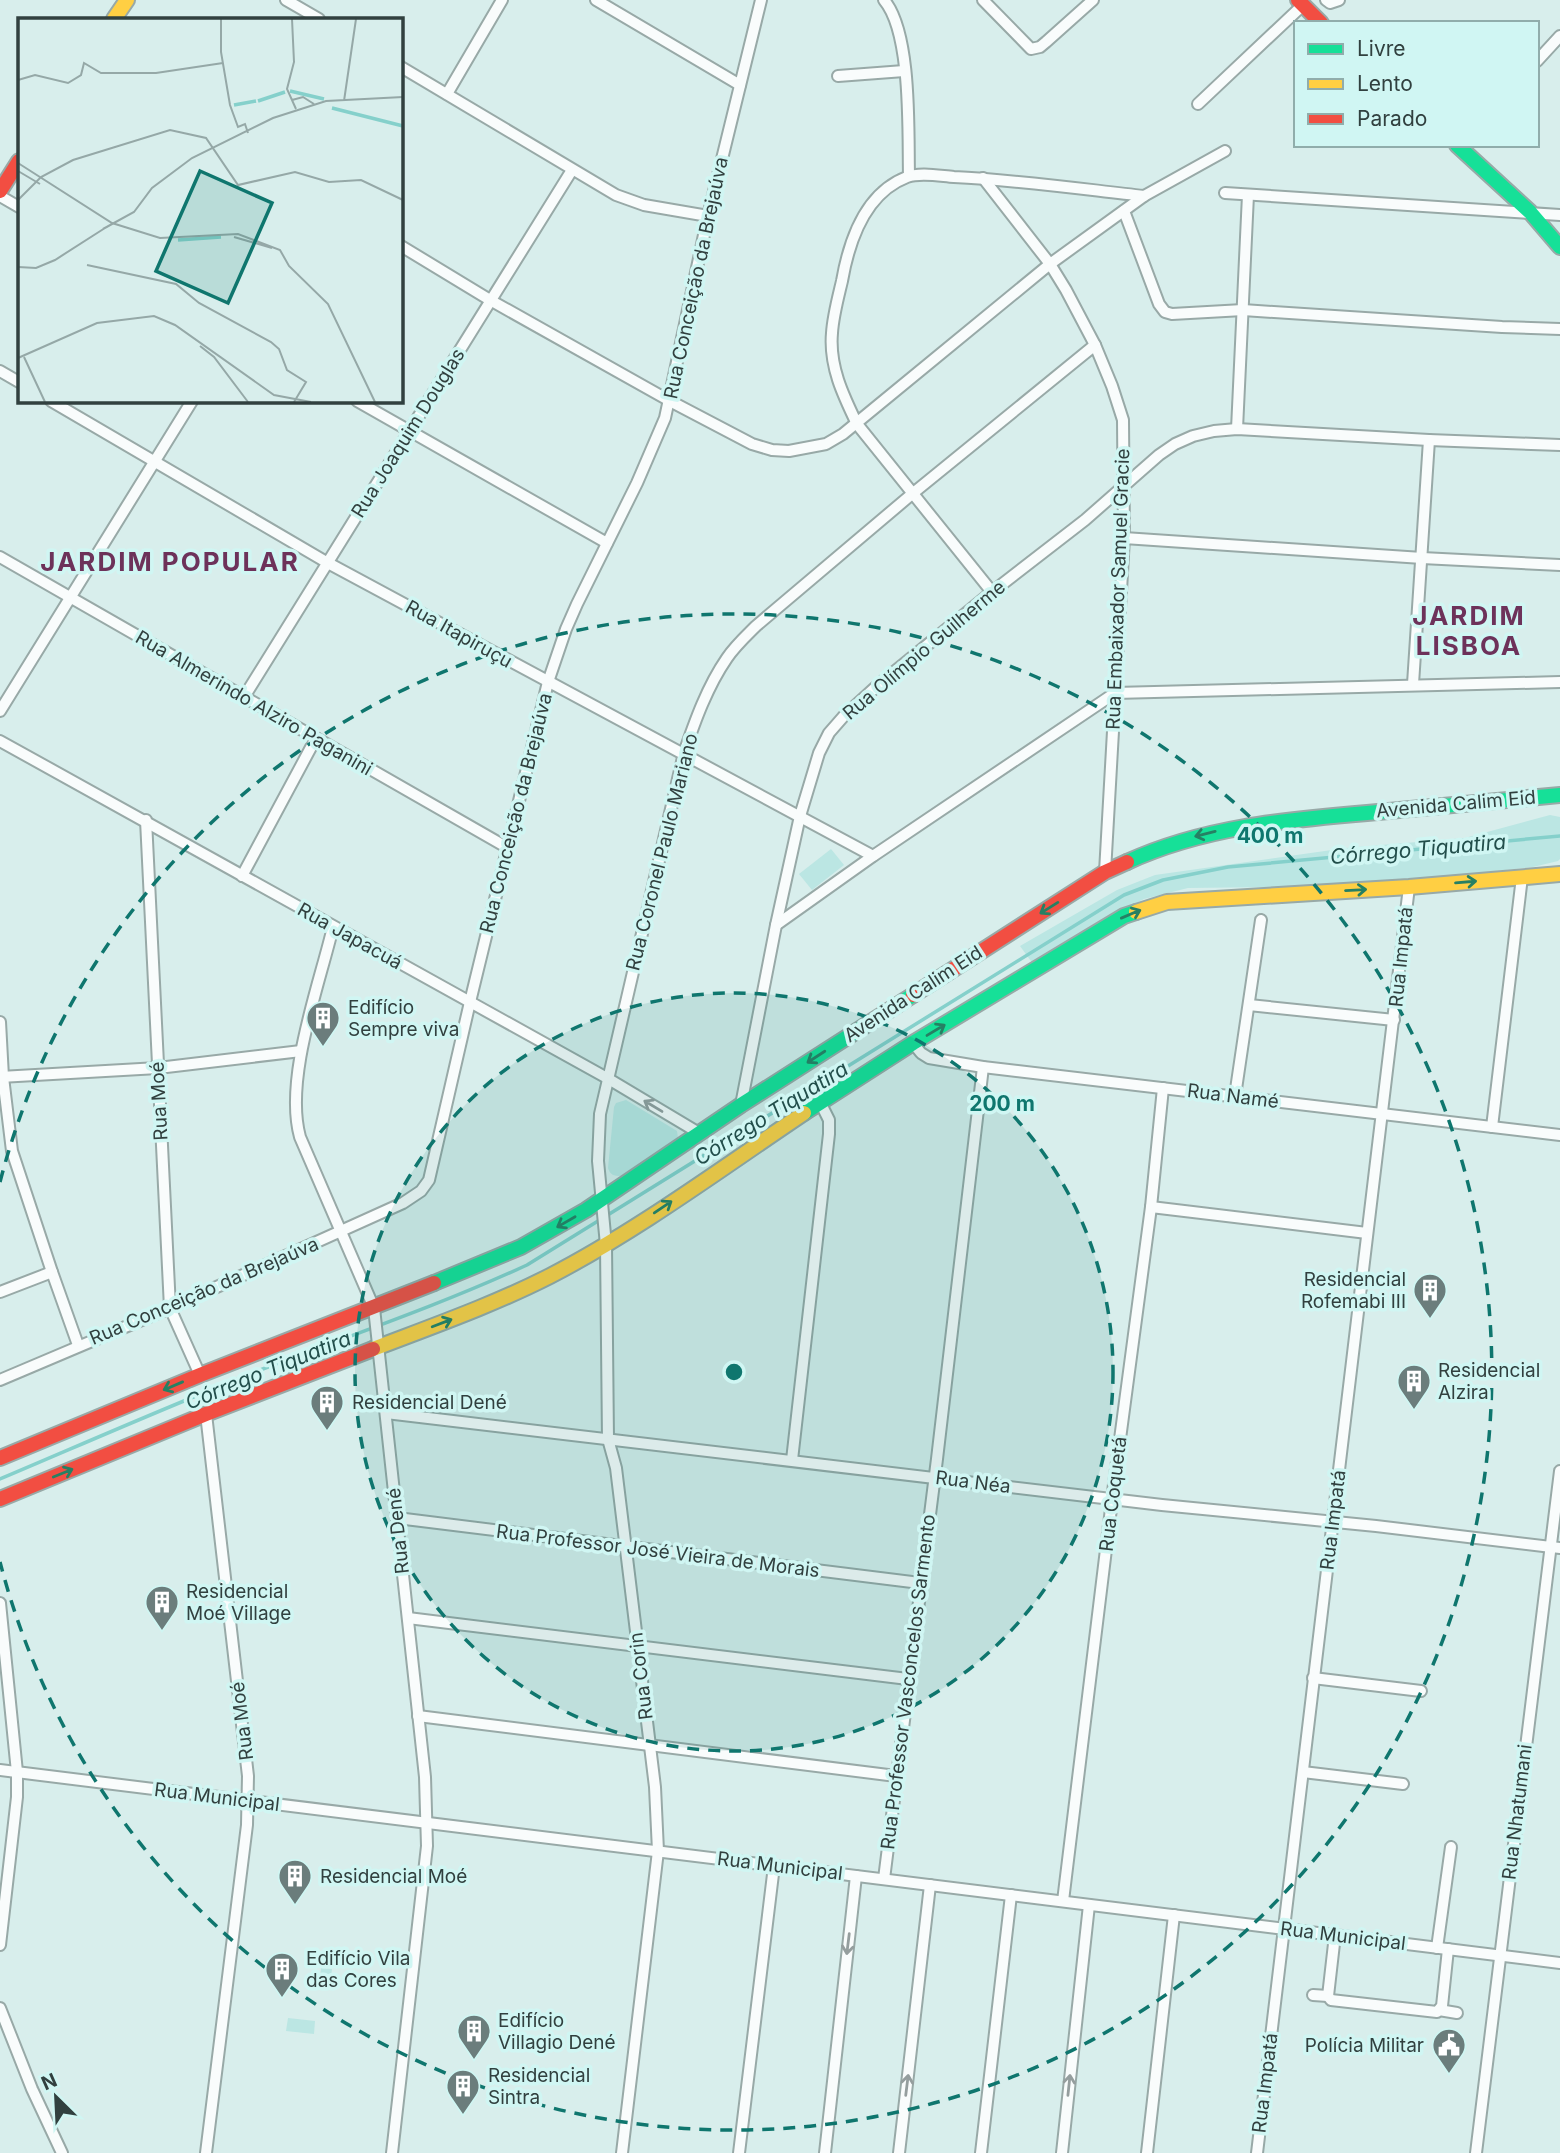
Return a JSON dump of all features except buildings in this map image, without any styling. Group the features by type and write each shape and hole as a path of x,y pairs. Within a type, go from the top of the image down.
{"main road":[{"path":"115,18 127,0"},
{"path":"1300,3 1319,21"},
{"path":"1459,147 1530,212 1560,247"},
{"path":"0,193 18,163"},
{"name":"Avenida Calim Eid","path":"0,1458 200,1375 375,1314 603,1206 699,1133 741,1105 1105,872 1151,851 1232,828 1311,817 1560,794"},
{"path":"1535,797 1560,801"},
{"path":"1522,877 1560,868"},
{"path":"0,1499 378,1342 496,1302 606,1239 914,1043 1124,916 1167,902 1409,887 1560,874"}],"street":[{"path":"286,0 317,18"},
{"path":"447,94 502,0"},
{"path":"596,0 740,85"},
{"name":"Rua Conceição da Brejaúva","path":"0,1380 341,1232 403,1203 421,1191 429,1180 548,682 566,629 654,445 670,401 708,216 761,0"},
{"path":"884,0 899,28 909,120 909,176"},
{"path":"983,0 1031,49 1040,47 1093,0"},
{"path":"1326,0 1331,4 1339,0"},
{"path":"1198,104 1300,3"},
{"path":"1539,59 1560,36"},
{"path":"402,68 572,170 633,203 708,216"},
{"path":"838,76 904,71"},
{"path":"402,247 490,300 670,401 752,444 772,450 789,451 826,444 857,424 1050,264 1144,196 1225,151"},
{"name":"Rua Joaquim Douglas","path":"244,697 572,170"},
{"path":"992,592 857,424 842,394 834,369 832,332 847,252 862,217 890,187 909,176 983,178 1144,196"},
{"name":"Rua Embaixador Samuel Gracie","path":"983,178 1050,264 1066,290 1095,345 1123,421 1124,538 1105,872"},
{"path":"0,193 18,206"},
{"path":"1225,193 1560,215"},
{"path":"1237,429 1248,195"},
{"path":"1124,211 1161,308 1172,314 1243,310 1560,329"},
{"name":"Rua Coronel Paulo Mariano","path":"603,1206 598,1138 607,1078 684,753 717,674 736,646 756,626 1095,345"},
{"path":"0,371 18,381"},
{"name":"Rua Itapiruçu","path":"53,402 328,563 873,856"},
{"path":"0,711 191,402"},
{"path":"359,402 607,543"},
{"name":"Rua Olímpio Guilherme","path":"741,1105 800,816 819,753 829,733 877,686 1124,488 1159,455 1193,436 1237,429 1560,445"},
{"path":"1413,684 1429,440"},
{"path":"1124,538 1560,565"},
{"name":"Rua Almerindo Alziro Paganini","path":"0,557 508,848"},
{"path":"776,925 1115,692 1560,682"},
{"path":"242,876 316,738"},
{"name":"Rua Japacuá","path":"0,741 607,1078 699,1133"},
{"name":"Rua Moé","path":"146,820 170,1308 200,1375"},
{"path":"1492,1127 1522,877"},
{"name":"Rua Impatá","path":"1257,2153 1409,887"},
{"path":"1235,1096 1261,920"},
{"name":"Rua Dené","path":"333,927 301,1051 295,1110 300,1137 375,1314 428,1823 391,2153"},
{"path":"1249,1005 1394,1020"},
{"path":"0,1022 2,1077 12,1151 78,1345"},
{"name":"Rua Namé","path":"914,1043 921,1053 929,1058 983,1067 1560,1135"},
{"path":"2,1077 158,1068 301,1051"},
{"name":"Rua Professor Vasconcelos Sarmento","path":"884,1879 983,1067"},
{"name":"Rua Coquetá","path":"1063,1901 1151,1207 1163,1088"},
{"path":"792,1460 829,1134 829,1120 820,1102"},
{"name":"Rua Corin","path":"603,1206 606,1239 608,1439 616,1468 656,1794 658,1851 622,2153"},
{"path":"1151,1207 1367,1233"},
{"path":"0,1292 52,1272"},
{"name":"Rua Néa","path":"386,1413 1112,1500 1555,1547"},
{"name":"Rua Moé","path":"206,1414 247,1763 249,1800 206,2153"},
{"name":"Rua Nhatumani","path":"1475,2153 1555,1547 1560,1471"},
{"name":"Rua Professor José Vieira de Morais","path":"397,1518 920,1583"},
{"path":"0,1603 17,1772 17,1797 0,1945"},
{"path":"408,1618 908,1679"},
{"path":"1313,1678 1421,1691"},
{"path":"418,1716 896,1776"},
{"name":"Rua Municipal","path":"0,1770 1560,1963"},
{"path":"1303,1772 1403,1784"},
{"path":"1439,2010 1442,2006 1443,1949 1451,1847"},
{"path":"739,2153 774,1866"},
{"path":"825,2153 856,1876"},
{"path":"899,2153 930,1885"},
{"path":"981,2153 1011,1895"},
{"path":"1062,2153 1089,1905"},
{"path":"1147,2153 1174,1915"},
{"path":"1328,1996 1335,1935"},
{"path":"1313,1994 1328,1996 1331,2000 1457,2013"},
{"path":"0,2008 32,2089 62,2153"}],"shaded area":[{"path":"1550,815 1560,817 1558,861 1533,867 1358,886 1188,888 1144,899 1101,921 1033,964 1020,946 1117,890 1155,875 1346,848 1465,838"},
{"path":"831,849 844,865 812,890 799,874"},
{"path":"626,1100 677,1131 678,1138 674,1144 621,1176 616,1176 611,1174 608,1168 614,1107 616,1103"},
{"path":"321,1968 332,1969 330,1989 319,1988"},
{"path":"288,2018 315,2021 314,2034 286,2031"}],"waterway":[{"name":"Córrego Tiquatira","path":"0,1479 255,1372 426,1308 527,1265 1124,895 1163,880 1228,867 1560,836"}],"traffic: fast":[{"path":"1459,147 1530,212 1560,247"},
{"path":"1127,862 1185,841 1245,827 1560,795"},
{"path":"804,1113 913,1043 1124,916 1136,912"},
{"path":"434,1283 521,1247 586,1210 741,1105 913,995"}],"traffic: slow":[{"path":"115,18 127,0"},
{"path":"1136,912 1167,902 1409,887 1560,874"},
{"path":"373,1349 507,1296 583,1258 679,1198 804,1113"}],"traffic: jam":[{"path":"1298,0 1319,21"},
{"path":"0,191 18,163"},
{"path":"913,995 1105,872 1127,862"},
{"path":"0,1458 200,1375 434,1283"},
{"path":"0,1499 373,1349"}],"place":[{"name":"Edifício Sempre viva","path":"323,1048"},
{"name":"Residencial Rofemabi III","path":"1430,1320"},
{"name":"Residencial Alzira","path":"1414,1411"},
{"name":"Residencial Dené","path":"327,1432"},
{"name":"Residencial Moé Village","path":"162,1632"},
{"name":"Residencial Moé","path":"295,1906"},
{"name":"Edifício Vila das Cores","path":"282,1999"},
{"name":"Edifício Villagio Dené","path":"474,2061"},
{"name":"Polícia Militar","path":"1449,2075"},
{"name":"Residencial Sintra","path":"463,2116"}],"district":[{"name":"JARDIM POPULAR","path":"170,561"},
{"name":"JARDIM LISBOA","path":"1469,630"}]}
